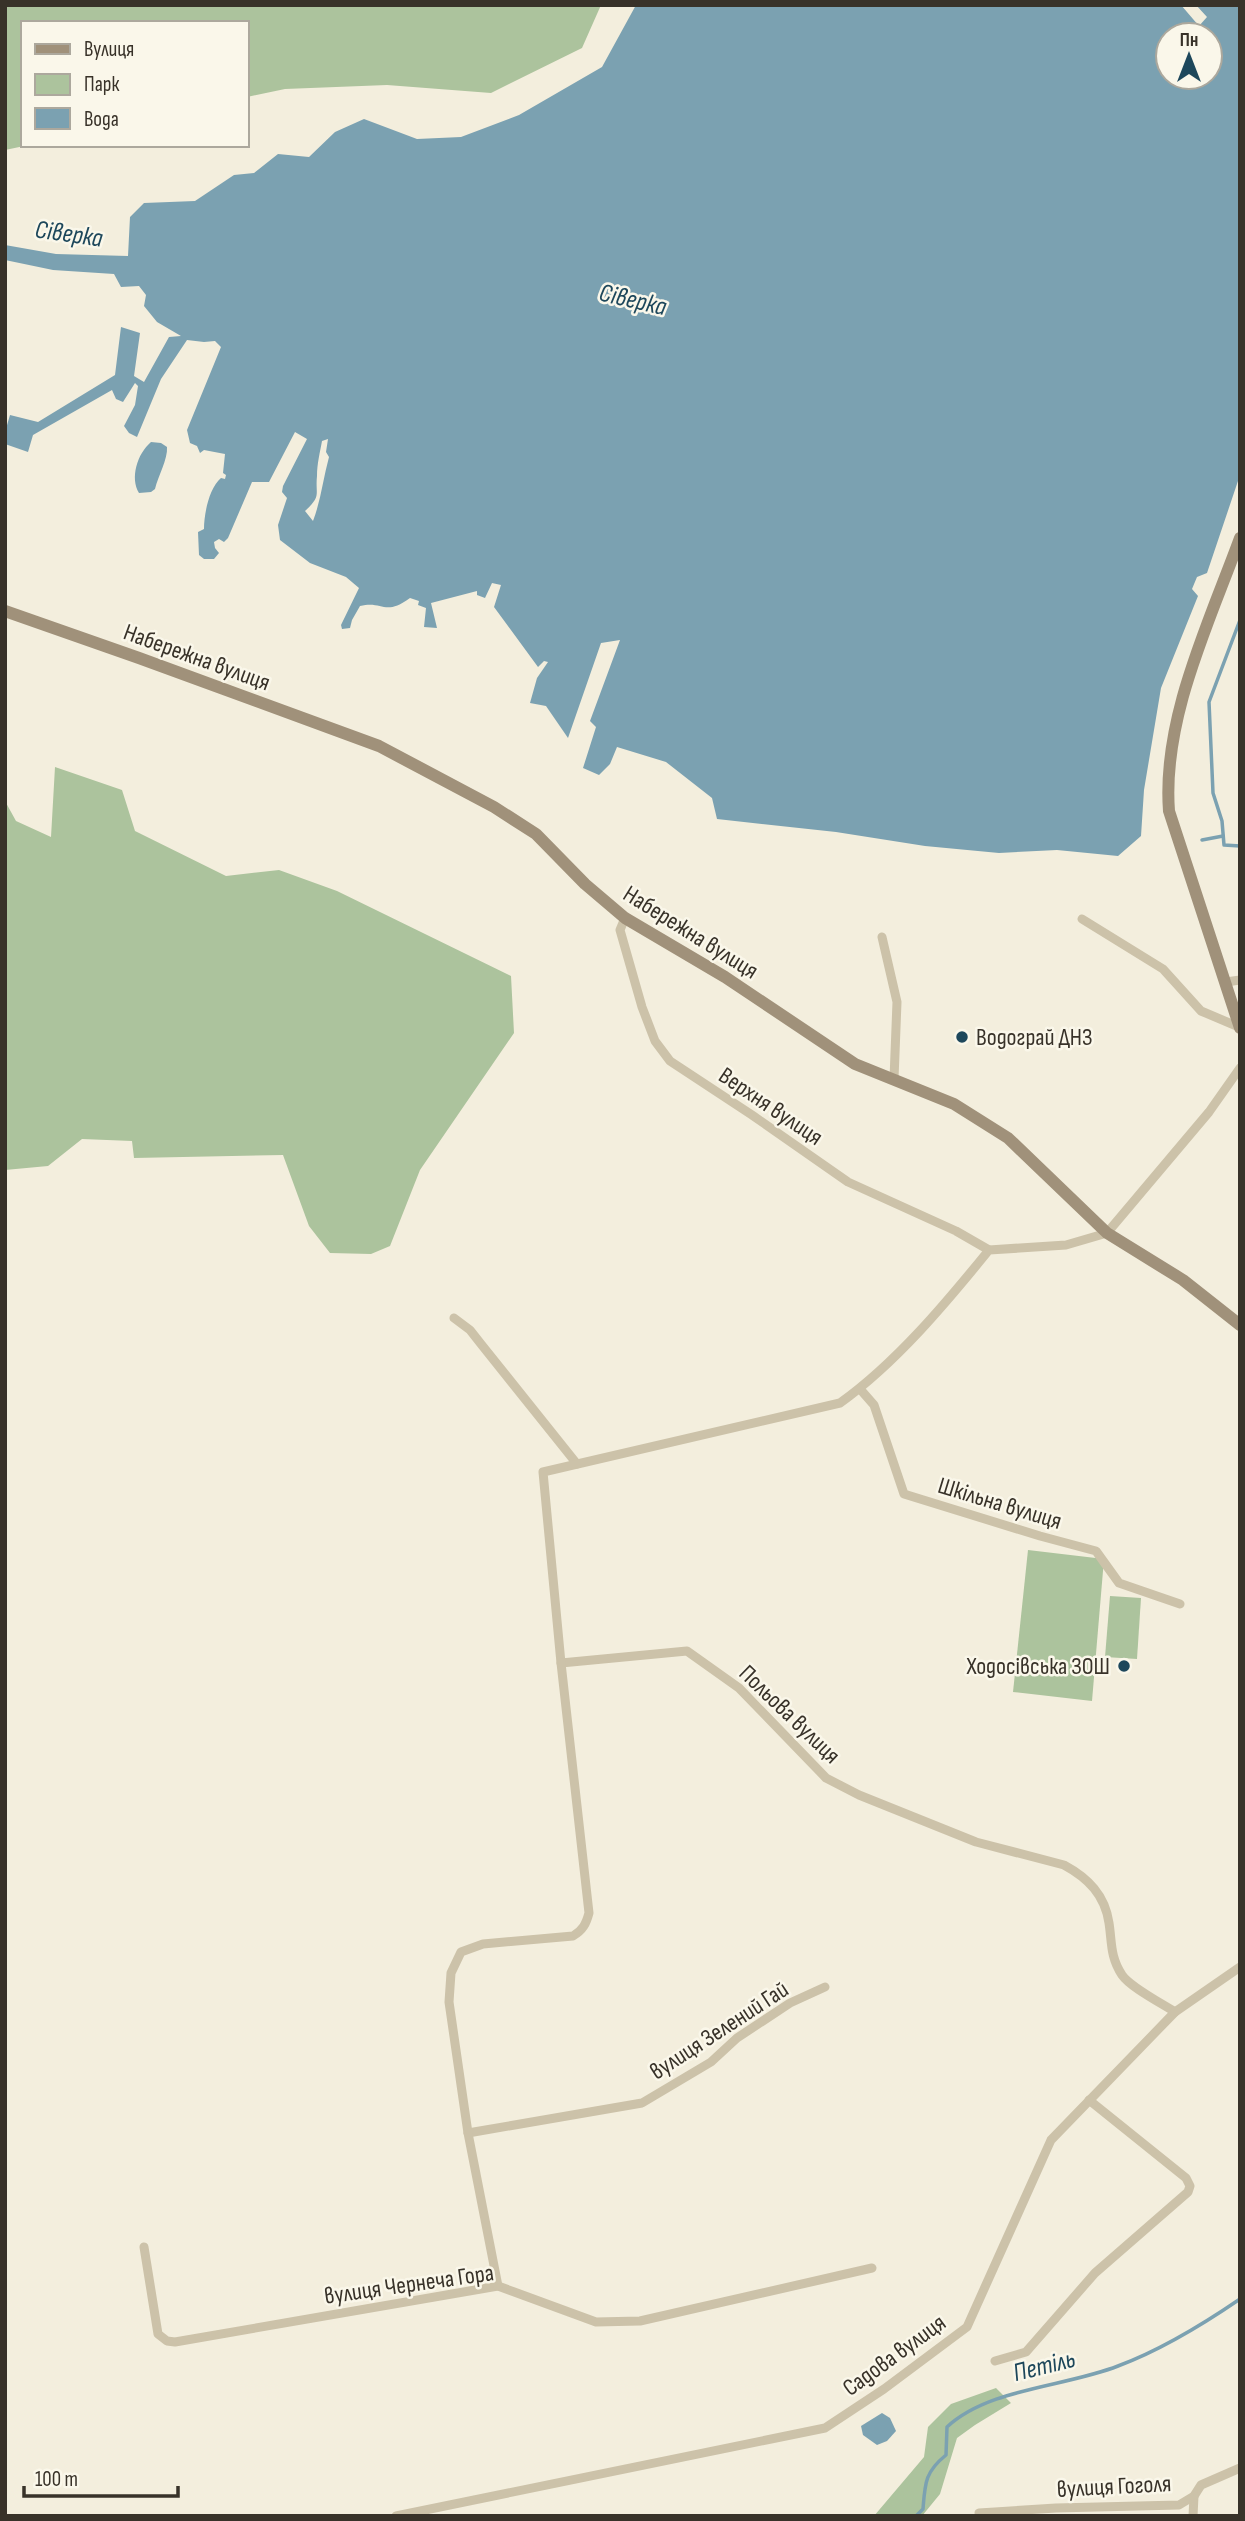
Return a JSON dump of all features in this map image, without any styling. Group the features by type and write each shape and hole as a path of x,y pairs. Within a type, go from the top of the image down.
{"street":[{"path":"1240,538 1179,706 1167,785 1170,810 1240,1027"},
{"name":"Набережна вулиця","path":"5,611 343,732 407,760 515,819 536,834 585,884 625,918 725,977 855,1064 954,1104 1007,1138 1107,1233 1183,1280 1240,1325"},
{"name":"Верхня вулиця","path":"625,918 620,930 642,1007 655,1041 670,1060 848,1182 956,1231 989,1250"},
{"path":"1082,919 1163,969 1202,1011 1240,1027"},
{"path":"882,937 897,1002 894,1079"},
{"path":"1226,982 1240,980"},
{"path":"498,2286 468,2133 449,2002 451,1973 461,1952 483,1944 573,1936 582,1930 589,1913 543,1472 841,1403 860,1389 943,1306 989,1250 1066,1245 1107,1233 1209,1112 1240,1068"},
{"path":"454,1318 470,1330 577,1464"},
{"name":"Шкільна вулиця","path":"860,1389 874,1405 905,1494 1096,1551 1119,1583 1180,1604"},
{"name":"Польова вулиця","path":"561,1663 687,1651 739,1688 826,1778 859,1795 976,1842 1064,1865 1077,1872 1103,1900 1109,1922 1112,1956 1123,1978 1175,2012"},
{"name":"Садова вулиця","path":"396,2516 825,2428 884,2389 967,2326 1051,2140 1175,2012 1240,1967"},
{"name":"вулиця Зелений Гай","path":"468,2133 642,2103 711,2062 737,2038 790,2003 825,1987"},
{"path":"995,2361 1026,2352 1095,2273 1188,2192 1190,2186 1186,2178 1089,2100"},
{"name":"вулиця Чернеча Гора","path":"144,2247 158,2333 167,2341 498,2286 571,2314 609,2323 640,2321 872,2268"},
{"name":"вулиця Гоголя","path":"979,2513 1179,2505 1194,2496 1201,2485 1240,2468"},
{"path":"1193,2516 1194,2496"}],"green space":[{"path":"5,5 601,5 582,48 491,93 387,85 285,89 248,97 248,21 21,21 21,147 5,150"},
{"path":"55,767 122,790 135,831 226,876 279,870 337,891 511,976 514,1033 420,1170 390,1246 371,1254 330,1253 309,1226 283,1155 134,1158 132,1141 82,1139 48,1166 5,1170 5,801 16,821 51,837"},
{"path":"1028,1550 1104,1559 1092,1701 1013,1692"},
{"path":"1110,1596 1141,1598 1137,1659 1105,1657"},
{"path":"996,2388 1011,2403 957,2438 940,2494 922,2516 874,2516 924,2457 928,2427 951,2404"}],"water":[{"name":"Сіверка","path":"636,5 1181,5 1195,21 1154,21 1154,91 1224,91 1224,21 1203,21 1207,17 1196,5 1240,5 1240,475 1207,573 1197,577 1192,589 1198,596 1161,688 1144,790 1141,836 1118,856 1057,850 999,853 717,819 712,798 666,762 617,747 610,764 599,775 583,768 596,727 590,721 620,640 601,643 568,738 546,706 530,703 537,678 548,662 544,661 538,667 494,607 501,585 492,583 485,598 477,595 477,591 431,603 437,628 424,627 426,608 418,605 419,601 410,598 389,607 360,606 350,628 342,629 341,625 359,588 346,577 310,563 280,540 278,525 287,498 282,492 283,486 307,439 295,432 269,482 252,482 228,538 224,542 219,539 214,542 219,553 214,559 204,559 199,555 198,532 204,529 206,509 213,488 221,478 225,479 225,454 204,450 200,453 197,446 190,443 187,430 221,347 215,341 187,340 161,379 137,437 129,433 124,426 135,405 138,386 135,383 123,402 116,399 112,390 33,435 28,452 5,444 10,415 38,422 115,375 121,327 140,333 134,376 144,382 169,337 181,336 157,322 144,306 146,295 139,286 121,287 114,274 53,270 5,260 5,245 56,254 128,256 130,217 144,203 195,201 234,175 254,173 278,154 309,157 335,132 364,119 417,139 461,137 519,115 602,67","holes":["328,439 326,452 329,457 313,521 305,511 317,495 322,441"]},
{"path":"151,442 167,447 166,457 155,489 139,493 135,480 136,466"},
{"path":"882,2413 890,2418 896,2431 887,2441 877,2445 863,2435 861,2426"}],"waterway":[{"path":"1240,620 1209,702 1213,793 1222,821 1224,845 1240,846"},
{"path":"1202,840 1223,836"},
{"name":"Петіль","path":"916,2516 923,2509 930,2473 946,2455 947,2427 964,2414 1006,2396 1097,2373 1134,2360 1181,2336 1240,2299"}],"place":[{"name":"Водограй ДНЗ","path":"962,1037"},
{"name":"Ходосівська ЗОШ","path":"1124,1666"}]}
